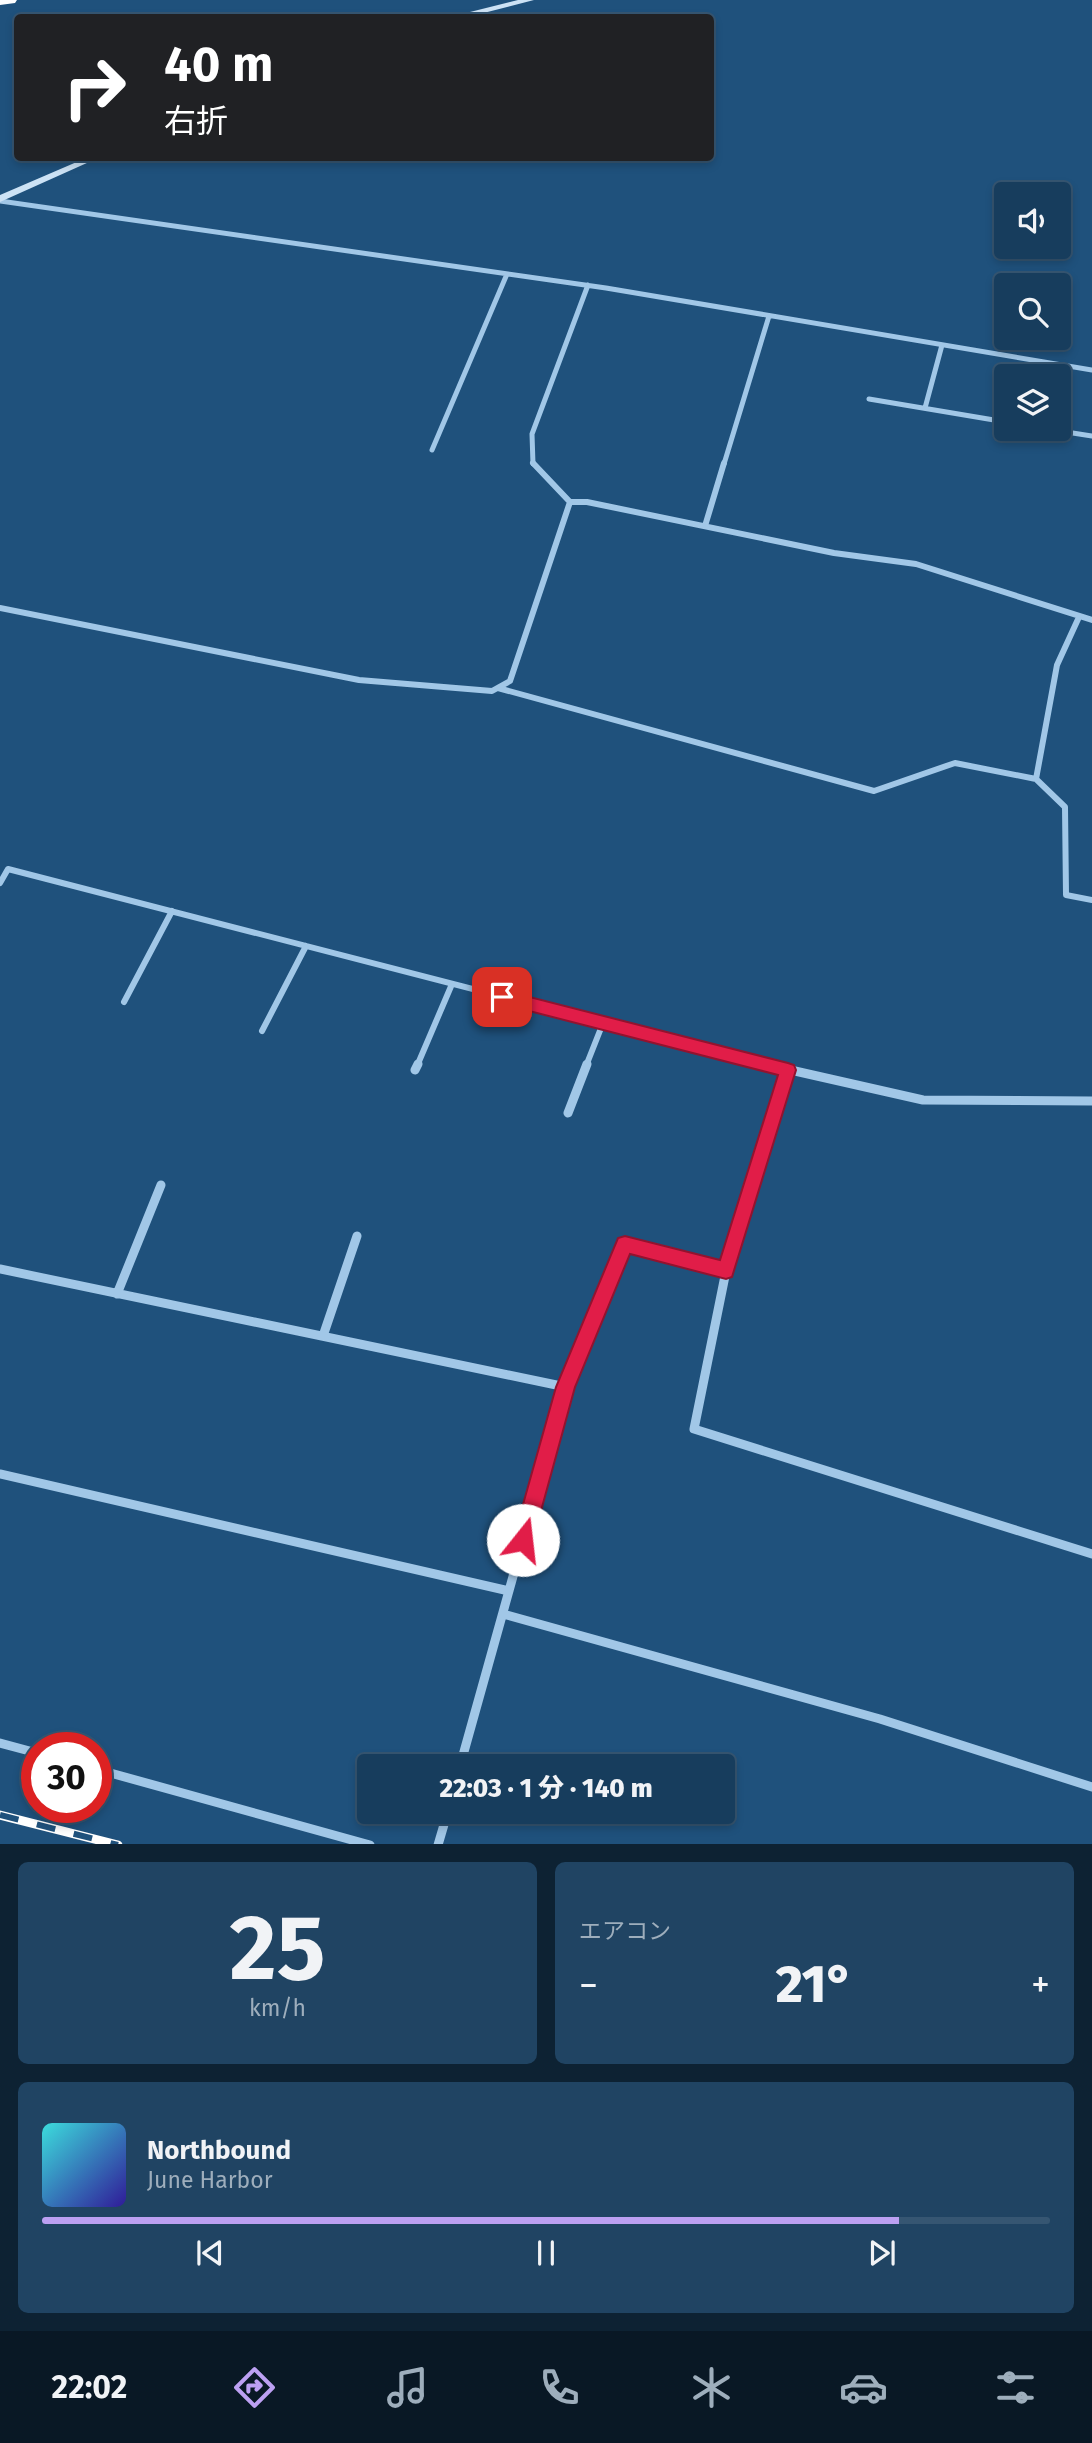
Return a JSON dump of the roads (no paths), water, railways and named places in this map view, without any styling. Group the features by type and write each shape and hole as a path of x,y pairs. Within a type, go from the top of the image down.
{"highway":[{"path":"0,1 10,0"}],"street":[{"path":"468,14 530,0"},
{"path":"0,200 86,161"},
{"path":"0,200 588,285 1092,370"},
{"path":"432,450 507,274"},
{"path":"588,285 532,434 533,464 570,502 587,502 834,553 916,564 1092,620"},
{"path":"705,526 769,316"},
{"path":"925,408 942,345"},
{"path":"869,399 994,420"},
{"path":"1071,433 1092,436"},
{"path":"0,608 359,680 492,691 510,681 570,502"},
{"path":"1036,779 1056,665 1079,617"},
{"path":"498,688 874,791 956,763 1036,779 1065,807 1066,895 1092,901"},
{"path":"0,883 8,869 788,1070 923,1100 1092,1101"},
{"path":"124,1002 172,911"},
{"path":"262,1031 306,946"},
{"path":"415,1070 452,984"},
{"path":"569,1113 603,1023"},
{"path":"788,1070 726,1270 694,1429 1092,1554"},
{"path":"117,1294 161,1185"},
{"path":"323,1336 356,1236"},
{"path":"463,1754 566,1387 625,1244 726,1270"},
{"path":"0,1269 566,1387"},
{"path":"0,1474 509,1591"},
{"path":"503,1614 880,1719 1092,1787"},
{"path":"0,1743 21,1749"},
{"path":"112,1773 370,1844"},
{"path":"438,1844 443,1824"}],"railway":[{"path":"0,1815 114,1844"}]}
